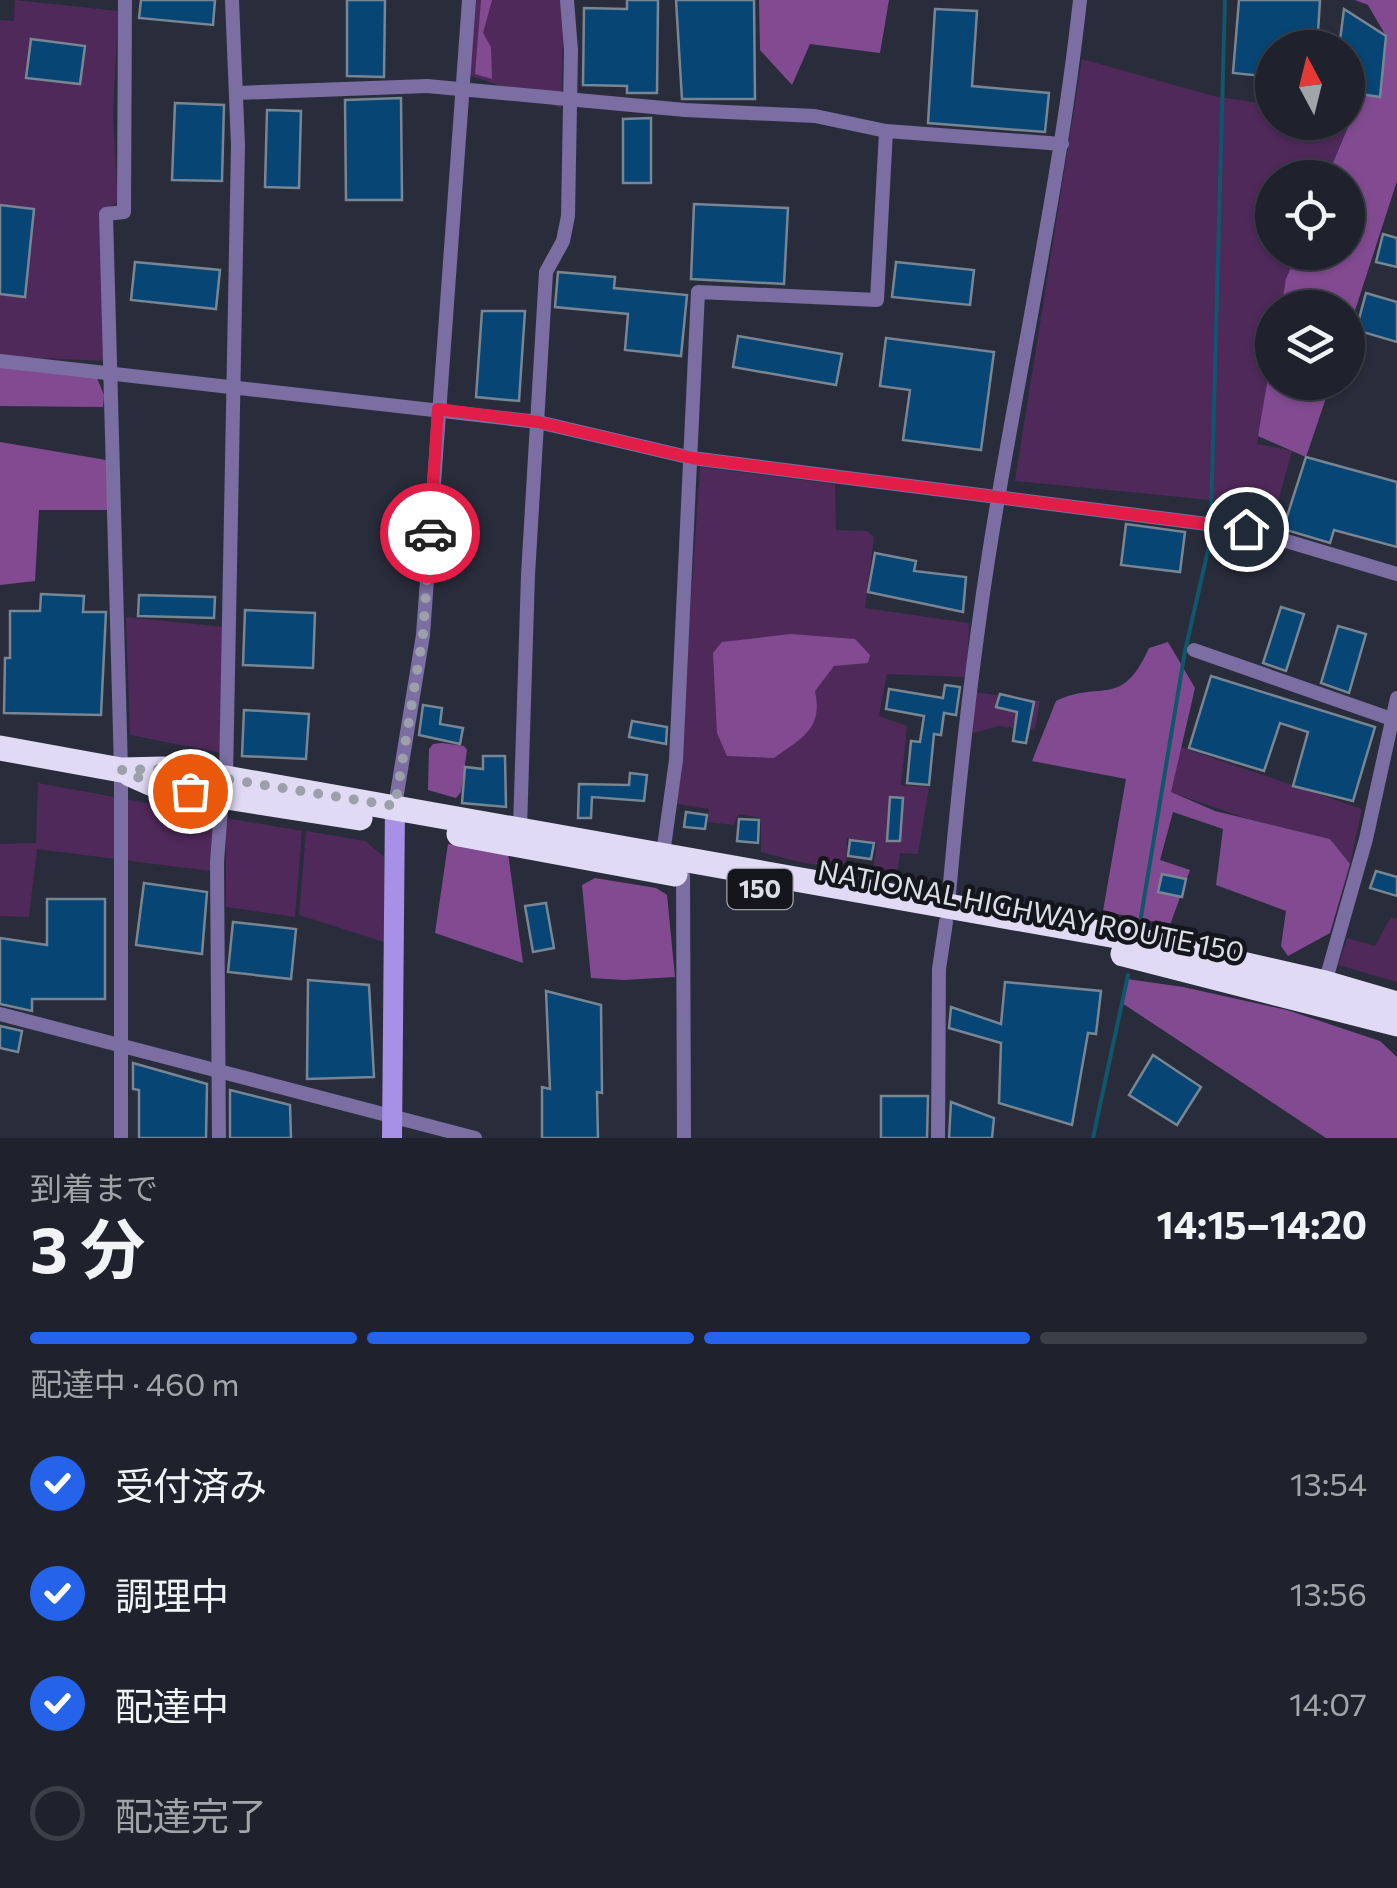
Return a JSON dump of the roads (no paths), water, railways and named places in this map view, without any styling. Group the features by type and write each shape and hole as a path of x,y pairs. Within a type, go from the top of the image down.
{"highway":[{"name":"NATIONAL HIGHWAY ROUTE 150","path":"0,748 122,770 157,786 224,787 395,815 683,875 1128,938 1325,983 1397,1004"},
{"name":"NATIONAL HIGHWAY ROUTE 150","path":"395,815 520,828 664,854 1124,954 1397,1024"}],"street":[{"path":"120,1138 122,770 106,214 124,212 125,0"},
{"path":"219,1138 217,862 224,787 233,386 236,93 232,0"},
{"path":"392,1127 395,815 423,635 470,0"},
{"path":"520,828 528,576 546,272 563,241 568,216 568,0"},
{"path":"938,1138 940,969 966,700 998,496 1062,144 1080,0"},
{"path":"236,93 427,86 815,116 886,131 1062,144"},
{"path":"664,854 676,760 698,292 877,300 886,131"},
{"path":"0,361 538,422 692,458 1246,529 1397,574"},
{"path":"1194,650 1395,720"},
{"path":"1325,983 1366,839 1397,698"},
{"path":"683,875 684,1138"},
{"path":"0,1014 218,1070 392,1127 475,1138"}],"waterway":[{"path":"1211,516 1225,0"},
{"path":"1140,923 1185,651 1212,533"},
{"path":"1093,1138 1128,975"}]}
